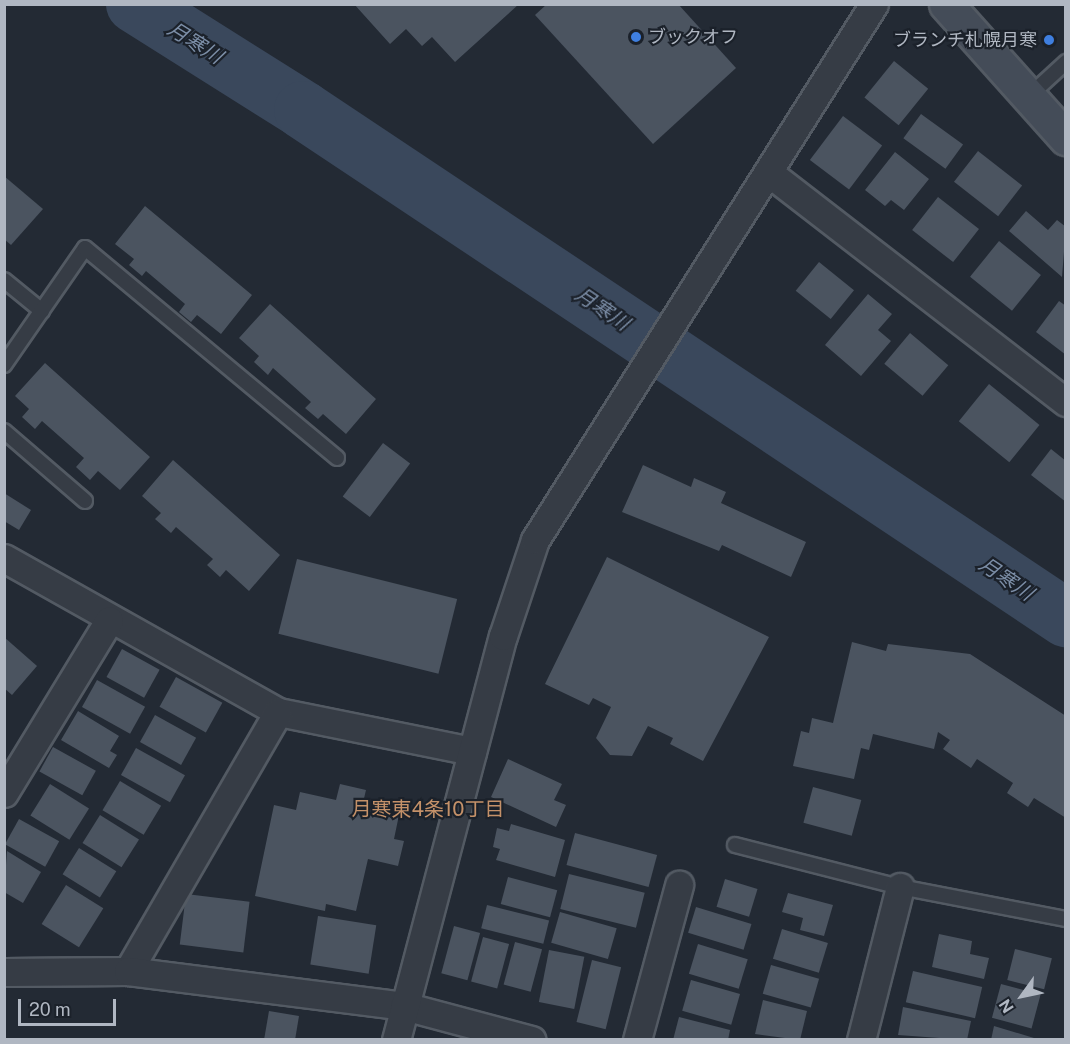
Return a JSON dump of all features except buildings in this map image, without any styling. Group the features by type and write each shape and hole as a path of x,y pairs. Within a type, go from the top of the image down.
{"main road":[{"path":"946,4 1065,138"}],"street":[{"path":"396,1040 503,636 535,540 874,4"},
{"path":"768,172 1065,402"},
{"path":"4,558 109,620 278,712 472,752"},
{"path":"4,793 109,620"},
{"path":"128,971 278,712"},
{"path":"637,1040 679,885"},
{"path":"861,1040 900,887"},
{"path":"4,972 128,971 404,1006 532,1040"}],"lane":[{"path":"1028,97 1065,62"},
{"path":"4,365 85,248 337,458"},
{"path":"4,280 42,311"},
{"path":"4,431 85,501"},
{"path":"735,845 900,887 1065,919"}],"waterway":[{"name":"月寒川","path":"135,4 303,110 1066,618"}],"place":[{"name":"ブックオフ","path":"636,37"},
{"name":"ブランチ札幌月寒","path":"1049,40"}],"district":[{"name":"月寒東4条10丁目","path":"428,809"}]}
